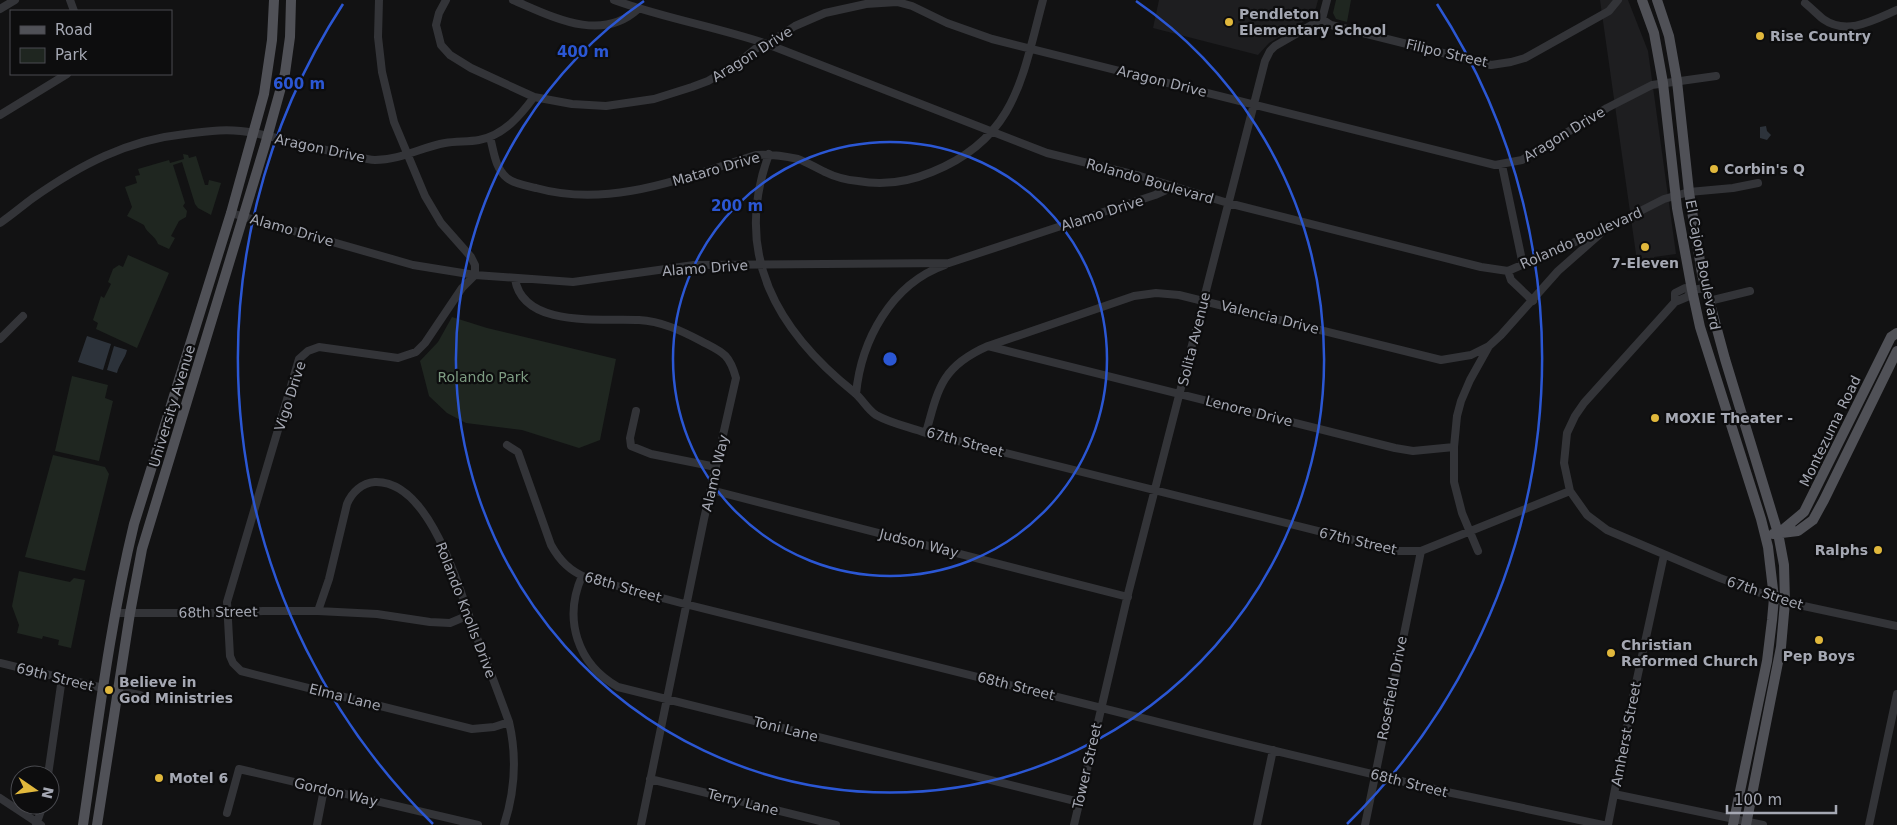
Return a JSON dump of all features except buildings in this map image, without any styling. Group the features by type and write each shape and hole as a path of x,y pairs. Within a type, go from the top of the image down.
{"main road":[{"name":"University Avenue","path":"83,825 115,613 134,524 231,213 264,94 272,40 274,0"},
{"name":"University Avenue","path":"97,825 130,613 142,549 268,137 285,73 290,37 291,0"},
{"name":"El Cajon Boulevard","path":"1642,0 1654,33 1663,82 1676,196 1700,327 1752,488 1765,536 1774,598 1767,661 1734,822"},
{"name":"El Cajon Boulevard","path":"1658,0 1669,36 1677,81 1689,192 1705,288 1778,533 1784,568 1785,602 1782,647 1746,823"},
{"name":"Montezuma Road","path":"1778,533 1804,512 1891,337 1897,333"},
{"name":"Montezuma Road","path":"1765,536 1798,531 1813,520 1897,351"},
{"path":"175,389 190,393"},
{"path":"1831,486 1830,478 1852,432 1850,419"},
{"path":"1784,568 1787,562 1787,542 1789,537 1798,531"}],"street":[{"path":"0,9 15,0"},
{"path":"379,0 378,37 382,72 394,122 412,169 431,207 441,223 471,258 475,265 475,275"},
{"path":"446,0 439,13 436,25 439,38 445,50 471,68 534,97"},
{"path":"514,0 562,21 582,26 604,26 618,22 632,15 638,9"},
{"name":"Rolando Boulevard","path":"614,0 638,9 733,33 767,44 1047,153 1175,186 1228,203 1481,267 1508,271 1605,230 1664,199 1689,192 1733,188 1758,183"},
{"name":"Mataro Drive","path":"490,137 498,167 508,180 544,190 593,195 628,193 667,184 756,155 768,154 798,159 826,173 849,180 872,183 896,182 920,177 948,166 967,154 993,132 1006,114 1018,91 1043,0"},
{"path":"1322,19 1326,0"},
{"name":"Filipo Street","path":"1322,19 1331,25 1491,65 1525,58 1609,11 1618,0"},
{"name":"Aragon Drive","path":"0,223 34,198 100,157 116,150 183,134 220,130 252,132 314,149 375,160 407,155 430,145 490,137 505,130 534,97 572,104 606,106 654,99 708,82 734,66 756,49 795,26 825,13 866,4 897,2 912,6 948,23 992,39 1495,165 1522,160 1613,105 1652,84 1716,76"},
{"path":"1805,3 1824,19 1842,27 1865,24 1897,10"},
{"name":"Solita Avenue","path":"1101,707 1265,61 1270,51 1322,19"},
{"path":"0,115 65,75"},
{"name":"67th Street","path":"768,154 757,190 755,211 756,244 760,264 776,302 799,340 820,364 856,394 874,413 885,419 926,433 1398,552 1421,551 1570,491 1587,515 1608,530 1664,555 1785,602 1897,626"},
{"path":"1502,165 1523,265"},
{"name":"Alamo Drive","path":"231,213 413,265 475,275 573,282 694,266 950,263 1155,195 1175,186"},
{"path":"1478,551 1456,493 1454,447 1457,416 1461,401 1488,346 1533,301 1558,271 1605,230"},
{"path":"856,394 865,348 883,315 909,286 930,272 950,263"},
{"path":"1508,271 1511,280 1533,301"},
{"name":"Vigo Drive","path":"228,614 227,602 299,359 308,351 319,347 398,358 416,352 425,343 462,288 475,275"},
{"name":"Alamo Way","path":"515,279 517,290 525,301 552,314 576,320 640,320 682,331 724,354 732,365 736,378 736,386 716,467 666,699 641,825"},
{"path":"1570,491 1564,463 1565,444 1567,433 1575,416 1584,403 1675,302 1687,297 1692,290 1705,288"},
{"path":"1709,301 1750,291"},
{"name":"Valencia Drive","path":"926,433 936,394 953,367 969,354 1134,296 1156,292 1204,300 1441,360 1471,355 1488,346"},
{"path":"0,338 23,316"},
{"name":"Lenore Drive","path":"988,346 1395,448 1413,451 1454,447"},
{"path":"636,412 630,438 631,446 651,454 716,467"},
{"name":"68th Street","path":"507,445 518,452 551,545 559,559 573,572 582,576 686,605 1273,750 1482,800 1603,825"},
{"name":"Rolando Knolls Drive","path":"318,611 330,579 348,499 361,486 376,482 386,483 410,497 422,510 444,548 509,722 514,750 514,782 504,825"},
{"name":"Judson Way","path":"711,490 1128,596"},
{"name":"Rosefield Drive","path":"1365,825 1421,551"},
{"name":"Amherst Street","path":"1608,825 1633,697 1664,555"},
{"name":"Toni Lane","path":"582,576 574,602 573,621 576,639 589,663 602,677 618,687 1079,802"},
{"name":"68th Street","path":"115,613 228,614 264,611 318,611 377,614 450,624 469,616"},
{"name":"Elma Lane","path":"228,614 230,656 233,663 241,671 472,729 494,727 509,722"},
{"name":"69th Street","path":"0,664 140,695"},
{"path":"49,765 62,678"},
{"path":"1869,825 1897,694"},
{"name":"Tower Street","path":"1074,825 1101,707"},
{"path":"1257,825 1273,750"},
{"name":"Gordon Way","path":"227,812 239,769 478,825"},
{"name":"Terry Lane","path":"650,779 836,825"},
{"path":"317,825 324,789"},
{"path":"1614,794 1734,822 1763,825"},
{"path":"0,798 38,824"}],"shaded area":[{"name":"Pendleton Elementary School","path":"1159,0 1318,0 1314,15 1269,43 1258,55 1153,28"},
{"path":"1600,0 1628,0 1648,51 1676,254 1637,261"},
{"path":"1766,126 1767,131 1771,135 1767,140 1760,138 1760,127"},
{"path":"87,336 111,344 103,370 78,362"},
{"path":"114,346 127,350 117,373 107,370"}],"green space":[{"path":"1336,0 1351,0 1347,22 1336,19 1333,13"},
{"path":"183,154 188,155 189,158 196,156 205,185 208,185 209,180 221,183 211,215 198,208 195,204 182,162 173,165 185,203 183,206 187,211 186,217 179,221 171,236 175,238 169,249 158,244 144,225 127,216 132,207 125,187 137,183 135,176 140,175 138,169 169,160 170,163 184,159"},
{"path":"128,255 169,273 137,348 96,329 98,323 93,320 101,296 104,298 111,284 108,282 113,269 119,265 123,267"},
{"name":"Rolando Park","path":"452,317 487,328 616,359 600,440 579,448 522,430 466,423 447,413 429,396 420,361 438,342"},
{"path":"72,376 108,385 105,398 113,401 99,461 55,451"},
{"path":"53,455 105,467 109,474 85,571 25,557"},
{"path":"19,571 70,582 74,578 85,580 71,648 58,645 59,640 43,636 42,639 17,633 19,625 12,606"}],"place":[{"name":"Pendleton Elementary School","path":"1229,22"},
{"name":"Rise Country","path":"1760,36"},
{"name":"Corbin's Q","path":"1714,169"},
{"name":"7-Eleven","path":"1645,247"},
{"name":"MOXIE Theater -","path":"1655,418"},
{"name":"Ralphs","path":"1878,550"},
{"name":"Pep Boys","path":"1819,640"},
{"name":"Christian Reformed Church","path":"1611,653"},
{"name":"Believe in God Ministries","path":"109,690"},
{"name":"Motel 6","path":"159,778"}]}
